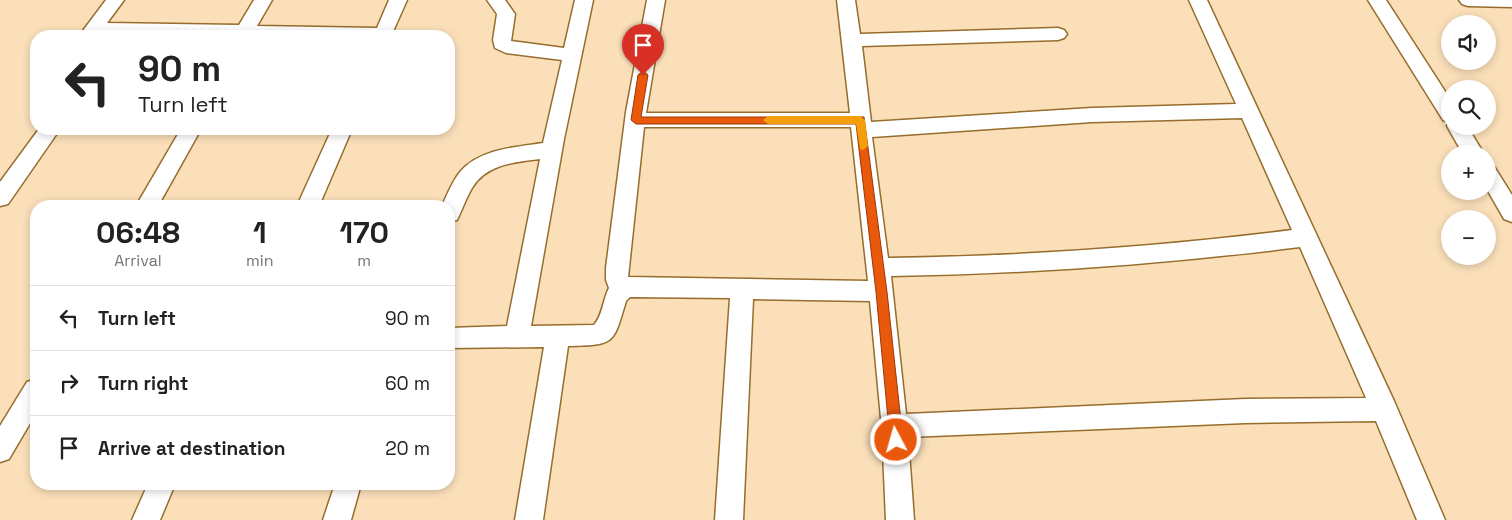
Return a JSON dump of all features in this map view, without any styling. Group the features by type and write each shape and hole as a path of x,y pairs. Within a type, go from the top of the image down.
{"street":[{"path":"92,30 116,0"},
{"path":"245,30 263,0"},
{"path":"384,30 398,0"},
{"path":"496,0 506,14 502,40 502,44 506,47 572,55"},
{"path":"517,336 584,0"},
{"path":"622,289 617,280 616,268 636,120 656,0"},
{"path":"846,0 853,40 861,125 882,292 895,426 900,520"},
{"path":"1198,0 1385,409 1431,520"},
{"path":"1377,0 1441,101"},
{"path":"1468,0 1512,1"},
{"path":"853,40 1058,34"},
{"path":"636,120 861,125 1092,115 1248,111"},
{"path":"0,198 46,135"},
{"path":"150,200 188,135"},
{"path":"311,200 339,135"},
{"path":"455,201 462,186 477,168 501,159 553,149"},
{"path":"1496,187 1512,213"},
{"path":"878,266 1003,265 1224,248 1307,237"},
{"path":"455,338 594,335 604,332 608,327 618,294 626,287 653,286 882,292"},
{"path":"728,520 742,289"},
{"path":"529,520 558,336"},
{"path":"0,450 30,400"},
{"path":"895,426 1245,411 1385,409"},
{"path":"146,520 159,490"},
{"path":"337,520 346,490"}],"slow traffic":[{"path":"768,120 860,120 863,146"}],"route":[{"path":"643,75 636,120 860,120 882,292 896,440"}]}
